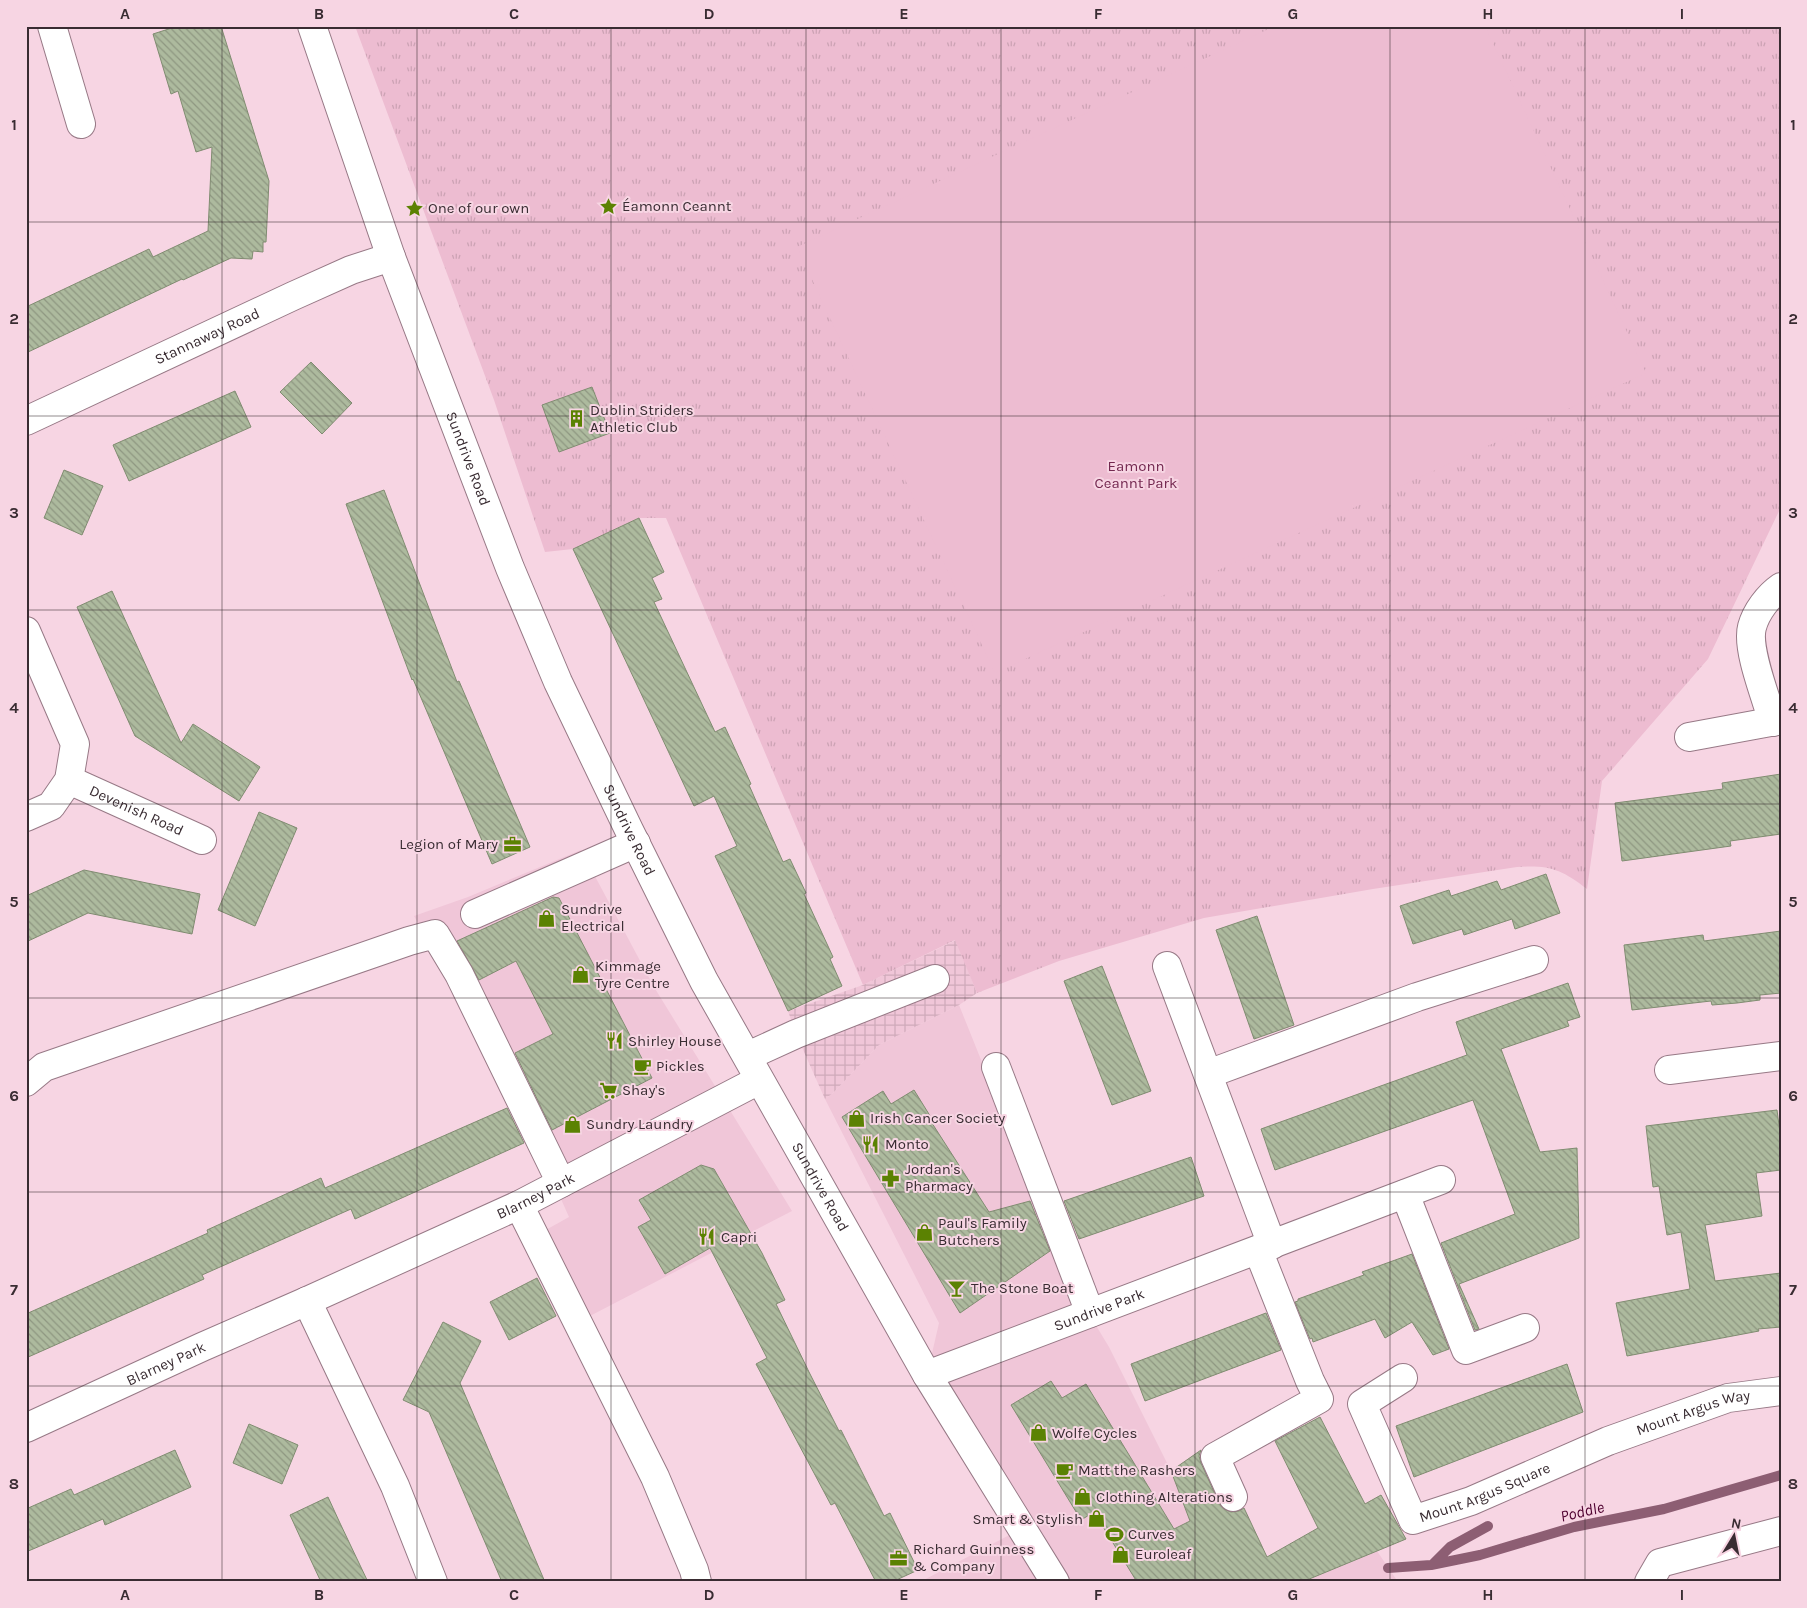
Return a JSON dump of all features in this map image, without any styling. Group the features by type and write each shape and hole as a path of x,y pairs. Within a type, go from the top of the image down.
{"street":[{"path":"52,26 81,124"},
{"name":"Sundrive Road","path":"312,26 391,257 514,577 558,682 704,980 748,1056 759,1080 927,1375 1055,1582"},
{"name":"Stannaway Road","path":"26,421 293,296 351,270 391,257"},
{"path":"1689,737 1777,721 1752,645 1752,628 1763,604 1781,587"},
{"name":"Devenish Road","path":"26,631 75,744 69,780 51,806 26,817"},
{"name":"Devenish Road","path":"69,780 202,840"},
{"path":"475,914 636,843"},
{"path":"26,1082 44,1067 409,941 435,934 459,974 561,1183"},
{"path":"1208,1074 1417,997 1534,960"},
{"path":"1167,966 1208,1074 1265,1247 1319,1399 1215,1458 1233,1497"},
{"path":"748,1056 796,1034 935,979"},
{"path":"1669,1070 1781,1056"},
{"path":"996,1068 1090,1313"},
{"name":"Blarney Park","path":"26,1428 519,1205 759,1080"},
{"name":"Sundrive Park","path":"927,1375 1441,1180"},
{"path":"1405,1194 1466,1350 1524,1328"},
{"path":"519,1205 654,1477 694,1570 697,1582"},
{"path":"307,1301 395,1486 433,1582"},
{"name":"Mount Argus Square","path":"1404,1378 1362,1404 1413,1520 1471,1501 1608,1441"},
{"name":"Mount Argus Way","path":"1608,1441 1728,1398 1781,1391"},
{"path":"1654,1572 1781,1531"}],"shaded area":[{"path":"581,850 654,987 792,1211 588,1317 544,1231 569,1217 517,1100 414,916 468,897"},
{"path":"956,940 977,993 959,1005 879,1045 825,1099 796,1034 788,1011 863,985"},
{"path":"959,1005 1072,1286 1109,1347 1171,1471 1205,1447 1217,1466 1206,1474 1230,1513 1243,1504 1269,1561 1318,1528 1381,1495 1406,1539 1377,1551 1398,1582 920,1582 1021,1529 927,1375 939,1323 825,1099 879,1045"}],"green space":[{"name":"Eamonn Ceannt Park","path":"355,26 1781,26 1781,507 1708,659 1602,781 1587,889 1570,877 1554,870 1538,867 1517,867 1373,889 1204,918 1059,961 977,993 955,940 863,985 666,518 639,518 573,549 545,552 494,400"},
{"path":"1275,26 1485,26 1646,373 995,673 797,247"}],"building":[{"path":"178,26 221,26 269,181 266,242 263,242 263,252 253,251 252,259 231,258 182,279 26,353 26,307 149,249 153,257 208,231 212,147 196,152 178,91 171,94 153,34"},
{"path":"311,362 352,403 322,434 280,392"},
{"name":"Dublin Striders Athletic Club","path":"592,387 610,433 559,452 542,405"},
{"path":"235,391 251,427 129,481 113,445"},
{"path":"64,470 103,486 82,535 44,518"},
{"path":"384,490 457,682 459,681 530,847 492,864 412,680 346,504"},
{"path":"639,518 664,572 652,578 662,599 654,602 715,732 725,727 783,862 790,859 833,957 830,959 842,986 788,1011 715,856 737,846 714,796 694,806 573,549"},
{"path":"112,591 181,743 193,724 260,767 239,801 135,736 77,607"},
{"path":"1781,774 1781,834 1730,841 1731,846 1622,861 1615,803 1723,789 1722,783"},
{"path":"259,812 297,828 255,926 218,910"},
{"path":"84,870 200,894 192,934 88,913 26,942 26,896"},
{"path":"1546,874 1560,913 1515,929 1512,919 1464,935 1462,929 1413,944 1400,906 1449,890 1451,896 1497,881 1501,890"},
{"path":"553,897 559,898 652,1078 552,1130 515,1053 553,1034 516,961 479,980 457,941"},
{"path":"1257,916 1294,1025 1254,1039 1216,930"},
{"path":"1781,931 1781,993 1760,995 1760,1000 1737,1003 1712,1005 1711,1001 1632,1010 1624,945 1703,935 1704,941"},
{"path":"1102,966 1151,1091 1112,1105 1064,981"},
{"path":"1568,983 1580,1017 1567,1021 1569,1026 1501,1049 1540,1152 1577,1148 1579,1238 1459,1284 1479,1329 1475,1330 1441,1243 1515,1214 1473,1100 1275,1170 1261,1129 1467,1055 1456,1022"},
{"path":"914,1090 932,1119 930,1120 989,1212 1030,1201 1050,1251 960,1313 842,1117 883,1091 891,1104"},
{"path":"507,1108 524,1143 355,1219 351,1209 202,1275 204,1279 26,1358 26,1314 208,1233 207,1230 321,1178 325,1188"},
{"path":"1777,1110 1781,1140 1781,1170 1756,1173 1762,1216 1705,1225 1715,1281 1781,1273 1781,1327 1758,1329 1759,1331 1627,1356 1616,1303 1690,1289 1681,1232 1667,1235 1659,1186 1653,1187 1646,1126"},
{"path":"1191,1157 1204,1196 1079,1239 1064,1201"},
{"path":"701,1165 714,1169 762,1253 785,1300 776,1304 809,1372 839,1431 841,1430 884,1516 890,1513 918,1570 892,1582 876,1582 835,1503 831,1505 756,1364 767,1358 710,1248 665,1274 638,1227 651,1220 639,1200"},
{"path":"1412,1254 1449,1349 1433,1355 1412,1322 1385,1338 1375,1319 1313,1342 1312,1338 1310,1339 1295,1302 1298,1299 1364,1275 1362,1272"},
{"path":"537,1278 556,1316 509,1340 490,1302"},
{"path":"1266,1313 1281,1350 1145,1401 1131,1364"},
{"path":"443,1322 481,1341 460,1383 545,1582 502,1582 429,1412 403,1400"},
{"path":"1567,1364 1583,1412 1414,1477 1396,1426"},
{"path":"1051,1381 1062,1398 1086,1384 1174,1529 1190,1521 1171,1471 1201,1450 1199,1456 1201,1463 1219,1503 1224,1509 1231,1512 1244,1508 1267,1557 1318,1528 1275,1441 1320,1417 1365,1504 1381,1495 1406,1539 1302,1582 1137,1582 1094,1512 1081,1520 1011,1405"},
{"path":"249,1424 298,1445 282,1484 233,1463"},
{"path":"175,1450 191,1487 105,1525 103,1519 26,1552 26,1509 71,1489 74,1495"},
{"path":"328,1497 368,1582 321,1582 290,1515"}],"waterway":[{"name":"Poddle","path":"1388,1568 1431,1565 1480,1555 1574,1527 1664,1509 1781,1475"},
{"path":"1432,1565 1450,1547 1488,1526"}],"place":[{"name":"Éamonn Ceannt","path":"608,206"},
{"name":"One of our own","path":"414,208"},
{"name":"Dublin Striders Athletic Club","path":"576,419"},
{"name":"Legion of Mary","path":"512,844"},
{"name":"Sundrive Electrical","path":"547,918"},
{"name":"Kimmage Tyre Centre","path":"581,975"},
{"name":"Shirley House","path":"614,1041"},
{"name":"Pickles","path":"642,1066"},
{"name":"Shay's","path":"608,1090"},
{"name":"Irish Cancer Society","path":"856,1118"},
{"name":"Sundry Laundry","path":"572,1124"},
{"name":"Monto","path":"871,1144"},
{"name":"Jordan's Pharmacy","path":"891,1178"},
{"name":"Paul's Family Butchers","path":"924,1232"},
{"name":"Capri","path":"707,1237"},
{"name":"The Stone Boat","path":"957,1288"},
{"name":"Wolfe Cycles","path":"1038,1433"},
{"name":"Matt the Rashers","path":"1064,1470"},
{"name":"Clothing Alterations","path":"1082,1497"},
{"name":"Smart & Stylish","path":"1097,1519"},
{"name":"Curves","path":"1114,1534"},
{"name":"Euroleaf","path":"1121,1554"},
{"name":"Richard Guinness & Company","path":"899,1558"}]}
